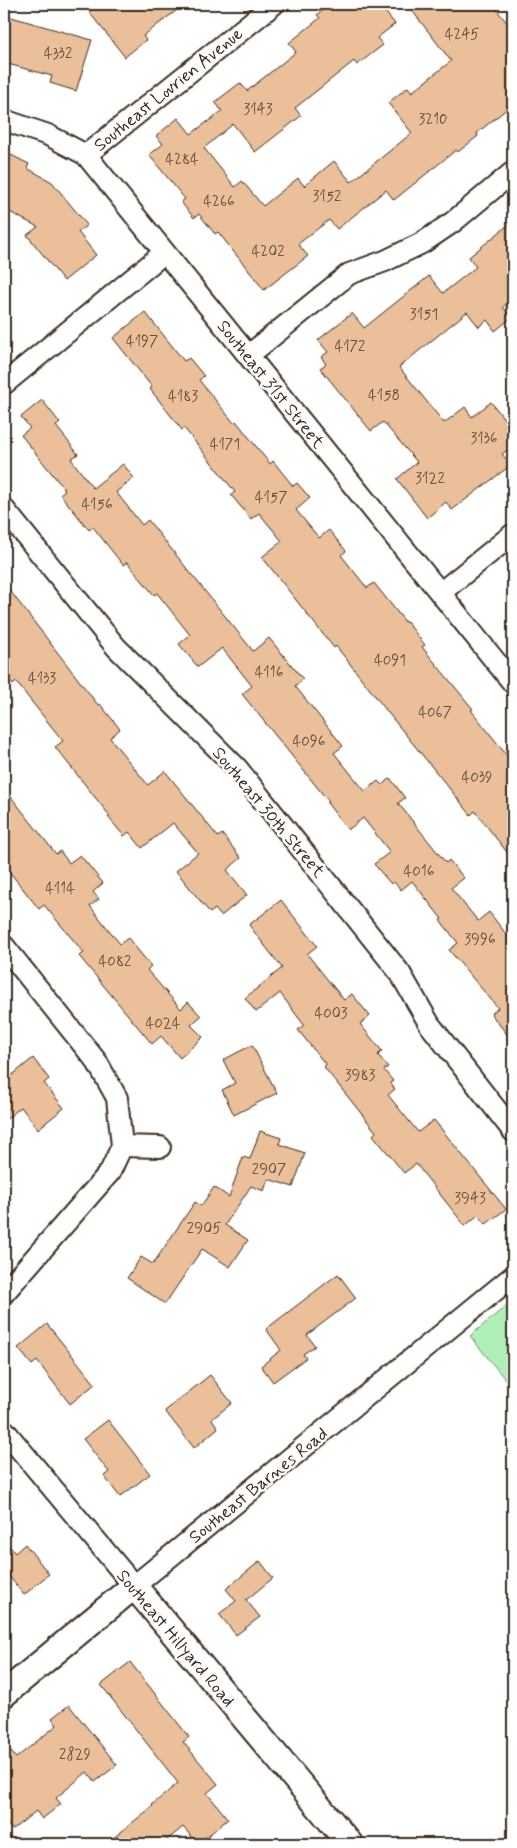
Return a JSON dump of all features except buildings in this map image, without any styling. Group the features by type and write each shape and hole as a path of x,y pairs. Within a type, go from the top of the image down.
{"street":[{"name":"Southeast Lovrien Avenue","path":"86,155 274,4"},
{"name":"Southeast 31st Street","path":"4,120 48,135 86,155 513,684"},
{"path":"249,355 349,274 385,261 422,243 453,222 513,172"},
{"path":"4,384 164,253"},
{"name":"Southeast 30th Street","path":"4,509 116,647 236,768 400,974 430,1025 513,1131"},
{"path":"440,593 513,534"},
{"path":"4,946 97,1062 117,1098 122,1146 110,1172 4,1293"},
{"path":"122,1146 160,1147"},
{"name":"Southeast Barnes Road","path":"4,1694 513,1276"},
{"name":"Southeast Hillyard Road","path":"4,1430 350,1844"}],"green space":[{"path":"513,1300 513,1389 470,1336"}]}
